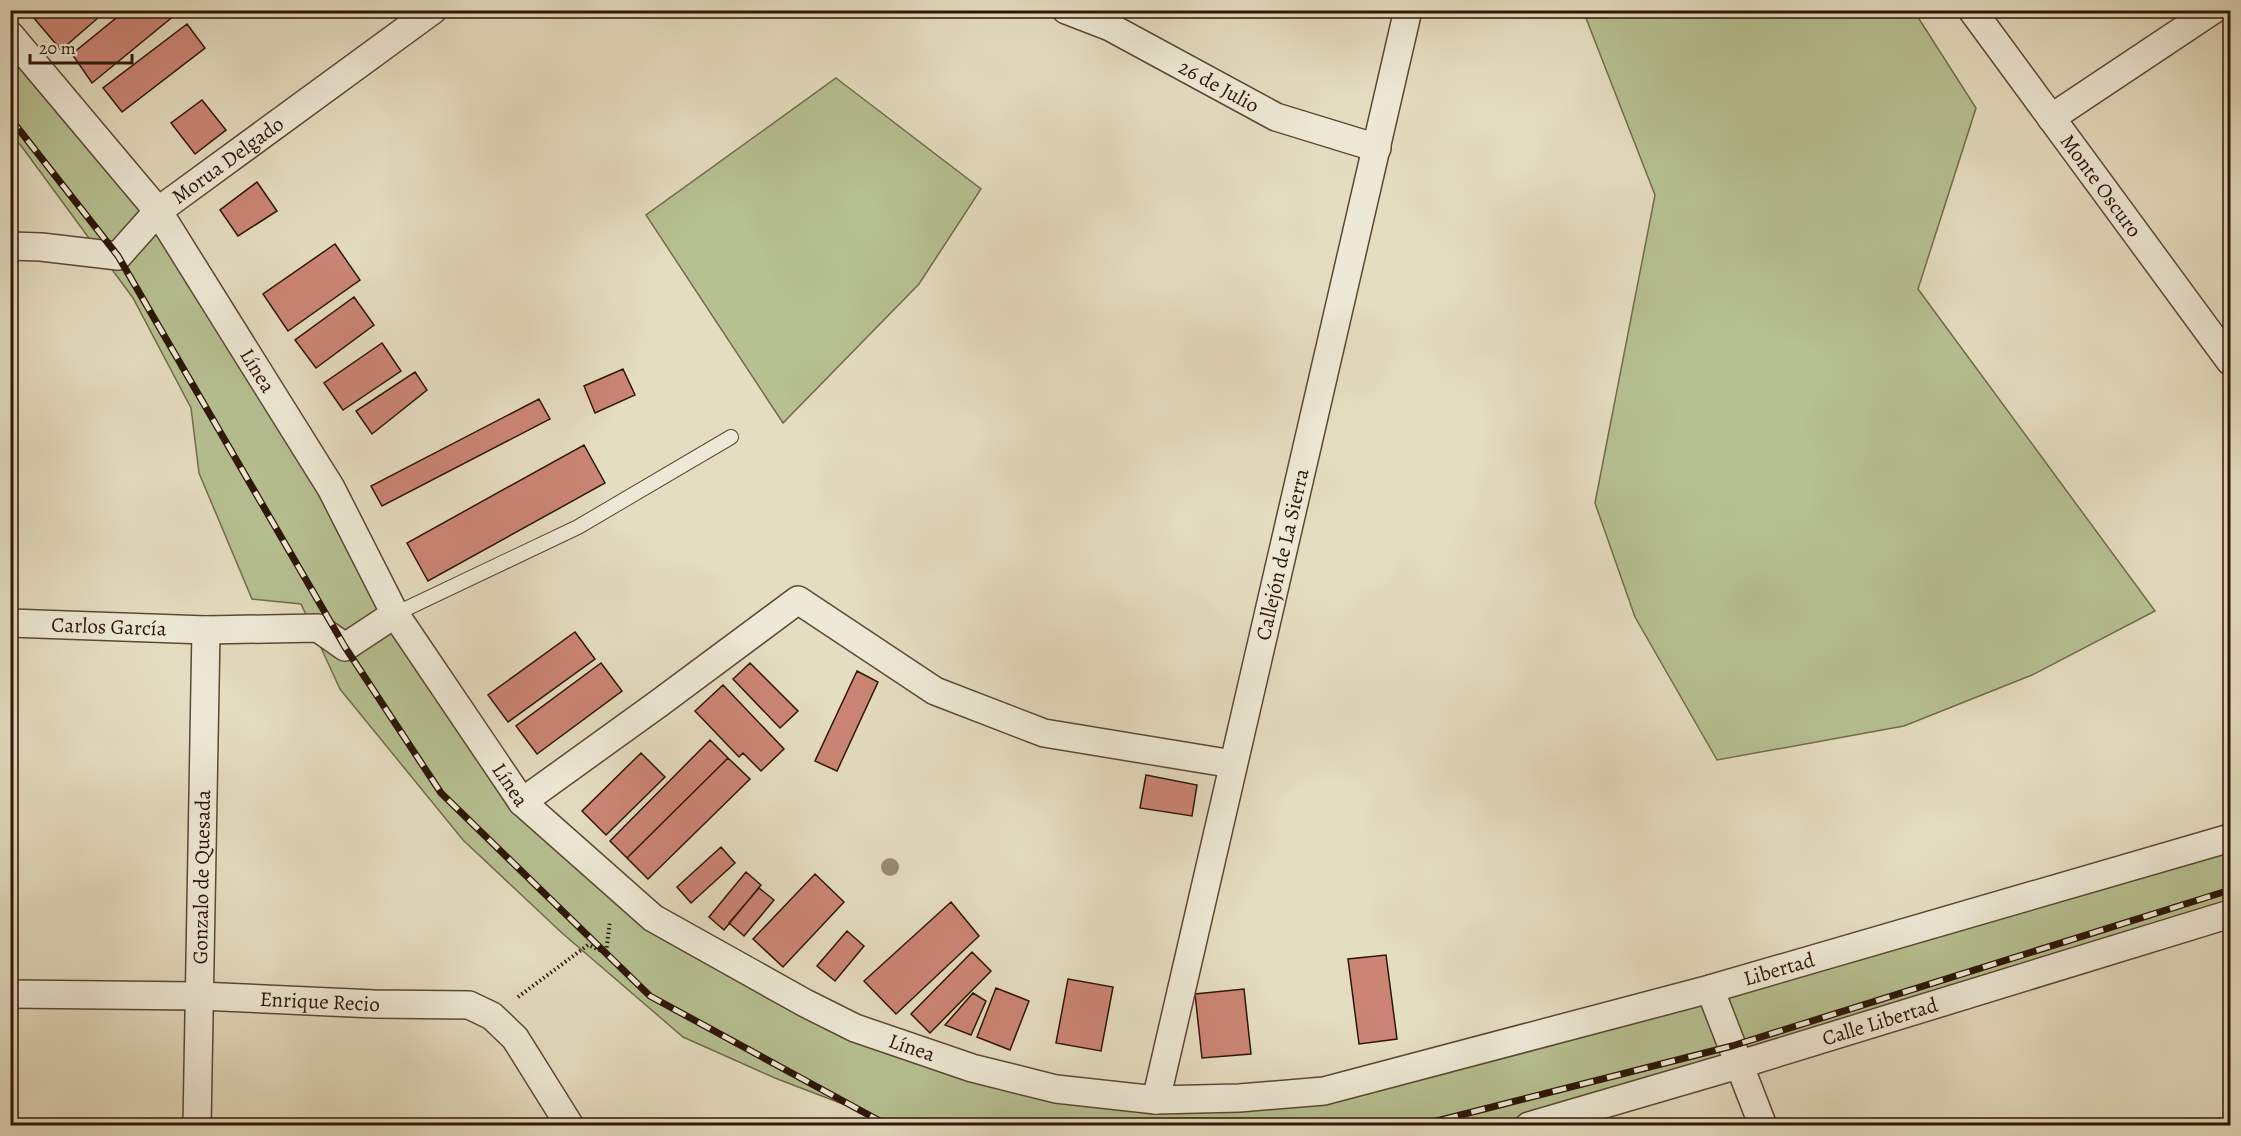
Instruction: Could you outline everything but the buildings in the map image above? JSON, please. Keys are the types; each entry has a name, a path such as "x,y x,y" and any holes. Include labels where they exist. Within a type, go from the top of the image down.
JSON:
{"street":[{"name":"Morua Delgado","path":"10,246 41,247 118,256 158,211 433,10"},
{"name":"26 de Julio","path":"1066,10 1110,27 1276,117 1377,148"},
{"name":"Callejón de La Sierra","path":"1156,1100 1408,10"},
{"name":"Monte Oscuro","path":"1972,10 2230,361"},
{"path":"2051,118 2213,10"},
{"name":"Línea","path":"10,35 158,211 331,488 395,614 522,802 653,918 805,1003 855,1028 972,1068 1056,1089 1156,1100 1239,1098 1324,1091"},
{"path":"522,802 798,600 935,691 1044,733 1233,764"},
{"name":"Carlos García","path":"10,623 206,630 318,628 345,647 395,614"},
{"name":"Gonzalo de Quesada","path":"197,1125 206,630"},
{"name":"Libertad","path":"1324,1091 1710,989 2230,838"},
{"name":"Calle Libertad","path":"1529,1125 1740,1065 2230,914"},
{"path":"1710,989 1763,1125"},
{"name":"Enrique Recio","path":"10,994 199,996 374,1004 469,1005 492,1016 515,1038 570,1125"}],"lane":[{"path":"395,614 578,527 731,437"}],"path":[{"path":"492,1016 588,945 606,953 615,885"}],"green space":[{"path":"1588,10 1914,11 1976,108 1918,289 2155,611 2032,675 1904,726 1717,760 1635,617 1595,503 1655,195 1584,13"},
{"path":"10,35 158,211 522,802 653,918 805,1003 1056,1089 1324,1091 2230,838 2230,914 1529,1125 919,1126 887,1121 775,1078 683,1037 562,933 463,840 340,689 301,604 252,599 199,473 191,408 133,298 11,134"},
{"path":"836,78 981,189 919,284 783,423 646,215"}],"railway":[{"path":"10,118 118,256 345,647 441,793 650,996 889,1126"},
{"path":"1417,1126 1732,1046 2230,890"}]}
